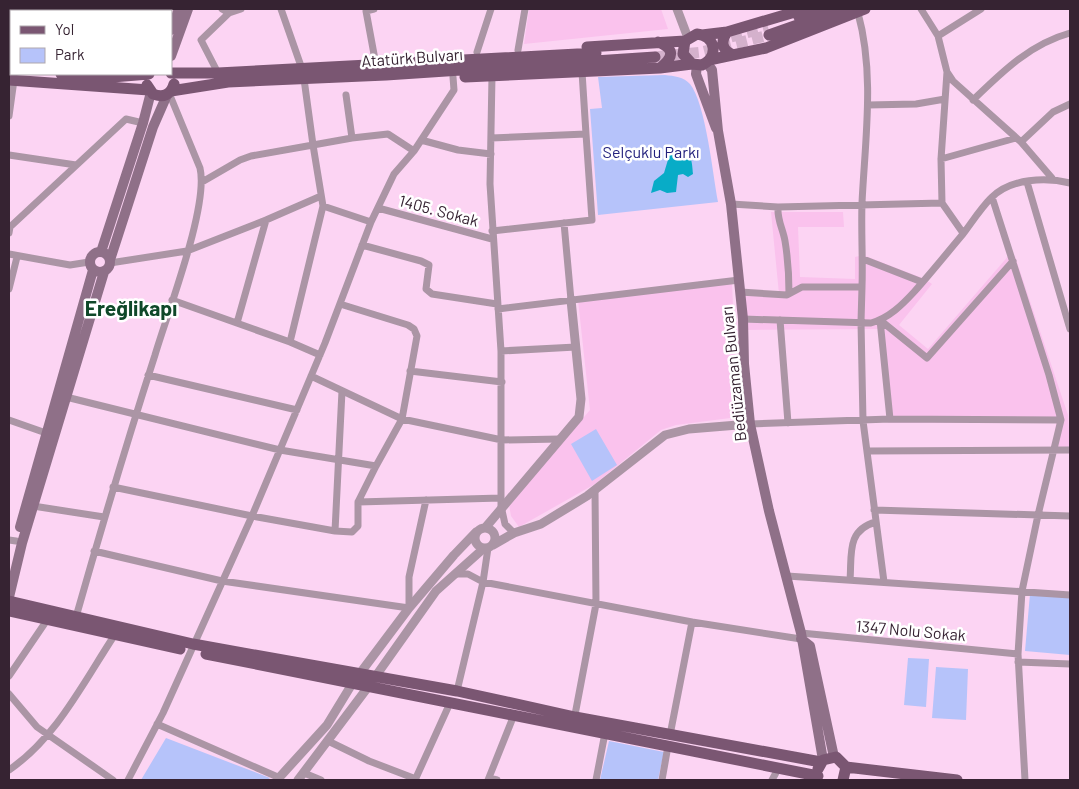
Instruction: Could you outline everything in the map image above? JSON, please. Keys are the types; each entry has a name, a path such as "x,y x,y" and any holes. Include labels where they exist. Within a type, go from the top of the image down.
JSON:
{"main road":[{"path":"172,27 179,9"},
{"path":"172,53 188,9"},
{"path":"771,22 805,9"},
{"path":"656,49 702,35 727,32 821,9"},
{"path":"771,22 843,9"},
{"path":"382,68 453,77 660,68 701,63 766,48 861,11"},
{"path":"727,32 723,38 723,45 727,52 733,55"},
{"path":"702,35 709,39 713,46 713,54 701,63 696,74 718,131"},
{"path":"687,39 683,54 712,70 718,131"},
{"path":"382,68 437,54 518,50 656,49 668,47 671,54 669,61 660,68"},
{"name":"Atatürk Bulvarı","path":"150,91 158,96 228,82 303,74 656,49"},
{"name":"Atatürk Bulvarı","path":"172,74 303,74"},
{"path":"19,75 150,91"},
{"path":"71,75 100,78 138,75"},
{"path":"101,252 143,123 150,91 147,84 150,75"},
{"path":"9,567 12,540 46,433 108,265 152,127 174,83 171,75"},
{"name":"Bediüzaman Bulvarı","path":"718,131 731,204 744,319 744,364 750,424 769,511 801,636 810,646 826,760"},
{"path":"9,597 61,396 94,253 101,252 106,254 108,265"},
{"path":"91,266 108,265"},
{"path":"9,601 191,647 352,684 514,715 574,722 669,740 778,769 820,778 818,768 826,760"},
{"path":"9,611 114,636 360,673 457,690 574,722 605,733 826,760 840,759 846,767 928,779 957,780"},
{"path":"843,780 846,767"}],"street":[{"path":"222,9 229,13"},
{"path":"218,73 201,40 229,13 241,9"},
{"path":"281,9 303,74 323,206 290,342"},
{"path":"374,9 366,11 382,68"},
{"path":"478,52 491,9"},
{"path":"518,50 525,9"},
{"path":"678,9 687,39"},
{"path":"921,9 938,36 947,72 941,159 942,203 963,233"},
{"path":"938,36 981,9"},
{"path":"861,11 866,50 868,105 862,206 862,421 884,582"},
{"path":"972,100 1016,59 1055,37 1070,33"},
{"path":"492,231 592,220 582,72"},
{"path":"947,72 953,81 972,100 1018,140 1052,178"},
{"path":"9,116 11,75"},
{"path":"492,76 492,239 502,382 501,502 505,524 514,532"},
{"path":"128,780 157,724 252,516 320,355 371,222 394,174 414,151 454,90 453,77"},
{"path":"76,617 113,487 187,251 202,182 200,168 169,93"},
{"path":"346,95 352,138"},
{"path":"868,105 916,104 945,99"},
{"path":"941,159 1018,140 1053,112 1070,104"},
{"path":"9,228 126,119 143,123"},
{"path":"202,182 240,160 251,156 352,138 388,134 414,151"},
{"path":"491,138 586,134"},
{"path":"421,140 458,150 491,154"},
{"path":"9,155 76,165"},
{"path":"744,319 861,322 880,320 900,306 922,282 992,197 1010,185 1052,178 1070,183"},
{"path":"1027,182 1070,329"},
{"path":"108,265 187,251 321,196"},
{"path":"992,197 1061,420 1022,591 1018,662 1025,780"},
{"path":"731,204 778,207 942,203"},
{"path":"323,206 371,222"},
{"path":"778,207 777,216 785,239 790,293"},
{"name":"1405. Sokak","path":"378,208 492,239"},
{"path":"237,323 266,220"},
{"path":"488,547 476,543 501,502 579,417 582,407 564,224"},
{"path":"362,246 429,265 426,286 428,292 498,306 571,300 739,280"},
{"path":"9,254 91,266"},
{"path":"9,289 17,256"},
{"path":"863,259 922,282"},
{"path":"880,320 928,358 1012,261"},
{"path":"740,292 787,295 802,287 862,287"},
{"path":"172,300 290,342 320,355"},
{"path":"113,487 334,531 355,530 358,526 358,502 402,419 417,336 414,329 408,325 340,304"},
{"path":"780,320 788,423"},
{"path":"880,320 890,419"},
{"path":"501,351 576,347"},
{"path":"410,372 502,382"},
{"path":"148,374 297,410"},
{"path":"311,376 402,419 502,440 560,439"},
{"path":"334,531 342,391"},
{"path":"61,396 280,450 376,466"},
{"path":"321,780 301,777 436,591 488,547 514,532 541,524 595,490 665,435 689,429 750,424 890,419 1061,420"},
{"path":"9,420 46,433"},
{"path":"867,451 936,449 1070,450"},
{"path":"574,722 596,604 595,490"},
{"path":"358,502 426,500 501,502"},
{"path":"408,608 409,577 426,500"},
{"path":"33,506 104,517"},
{"path":"874,510 1070,516"},
{"path":"850,580 855,534 860,528 876,522"},
{"path":"157,724 278,779 327,725 352,684 408,608 484,530 514,532"},
{"path":"457,690 483,582 488,547 495,536 484,530"},
{"path":"94,551 222,580 408,608"},
{"name":"1347 Nolu Sokak","path":"455,574 468,574 483,582 692,622 801,636 1018,654"},
{"path":"787,576 1070,595"},
{"path":"9,676 47,620"},
{"path":"662,780 692,622"},
{"path":"9,770 27,758 48,736 114,636"},
{"path":"1018,662 1070,664"},
{"path":"9,694 37,728 113,780"},
{"path":"328,741 415,780 450,703"},
{"path":"491,779 514,715"},
{"path":"596,780 605,733"},
{"path":"772,780 778,769"}],"shaded area":[{"path":"529,9 661,9 668,29 524,44"},
{"path":"678,149 683,150 689,155 692,161 693,174 688,177 683,174 678,175 676,192 667,193 660,190 651,193 654,181 664,173 670,153"},
{"path":"771,212 843,212 844,227 798,227 800,277 855,279 855,257 863,255 925,279 932,284 899,325 928,349 1010,254 1015,256 1068,415 1070,450 1053,451 1056,423 888,423 890,419 880,329 744,330 740,292 779,294"},
{"path":"732,283 738,417 676,425 661,430 595,484 519,527 511,516 509,505 590,410 578,300"}],"green space":[{"name":"Selçuklu Parkı","path":"665,75 685,80 696,94 705,123 718,202 598,215 590,109 602,108 598,77"},
{"path":"596,429 617,465 592,481 571,444"},
{"path":"1030,594 1070,598 1070,655 1025,651"},
{"path":"908,658 929,659 926,707 904,705"},
{"path":"936,667 968,669 966,720 932,718"},
{"path":"166,738 270,778 267,780 141,780"},
{"path":"609,741 664,752 658,780 600,780"}],"tunnel":[{"path":"731,37 768,27"},
{"path":"655,57 702,52 769,35"}],"district":[{"name":"Ereğlikapı","path":"131,307"}]}
